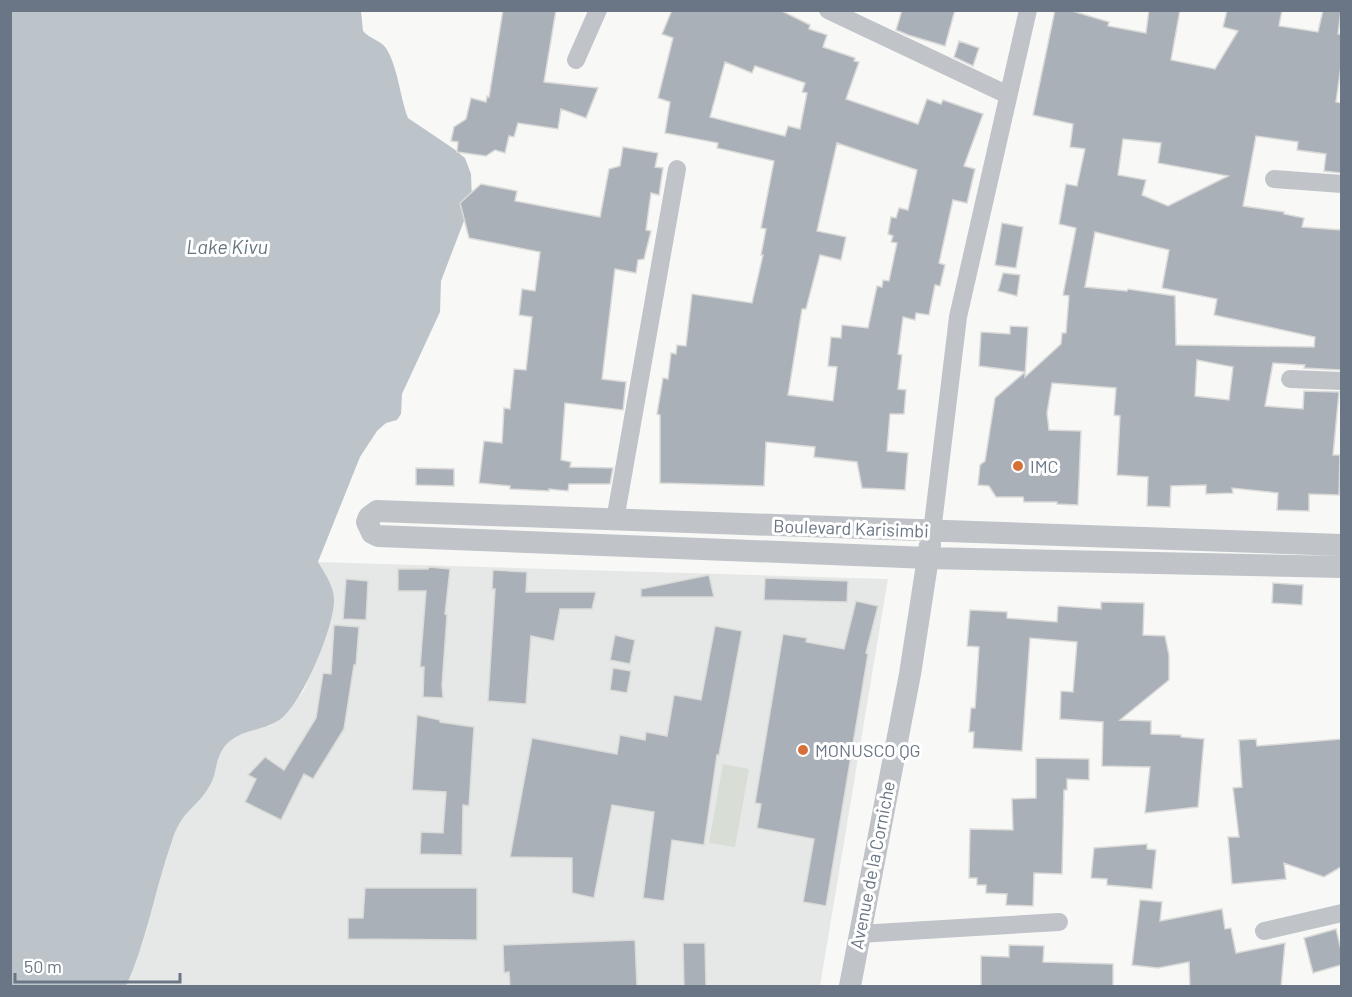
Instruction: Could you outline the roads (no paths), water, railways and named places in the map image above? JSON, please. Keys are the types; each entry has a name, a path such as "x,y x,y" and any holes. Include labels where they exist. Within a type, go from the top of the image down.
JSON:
{"street":[{"path":"576,60 598,10"},
{"path":"828,10 1008,95"},
{"path":"933,531 958,317 1028,10"},
{"path":"615,520 677,168"},
{"path":"1274,179 1341,184"},
{"path":"1290,380 1341,381"},
{"name":"Boulevard Karisimbi","path":"928,558 378,536 372,533 367,522 369,517 377,511 1341,545"},
{"name":"Avenue de la Corniche","path":"850,987 910,674 933,531"},
{"path":"928,558 1341,567"},
{"path":"1264,931 1341,913"},
{"path":"859,934 1059,922"}],"water":[{"name":"Lake Kivu","path":"10,11 361,11 363,31 384,45 390,56 408,118 465,158 471,174 472,200 441,281 440,312 402,394 401,414 397,420 386,423 377,431 360,457 318,562 334,594 333,611 324,644 308,680 290,709 276,722 235,737 229,742 218,759 209,787 181,821 162,873 144,938 126,986 11,986"}],"place":[{"name":"IMC","path":"1018,466"},
{"name":"MONUSCO QG","path":"803,750"}]}
